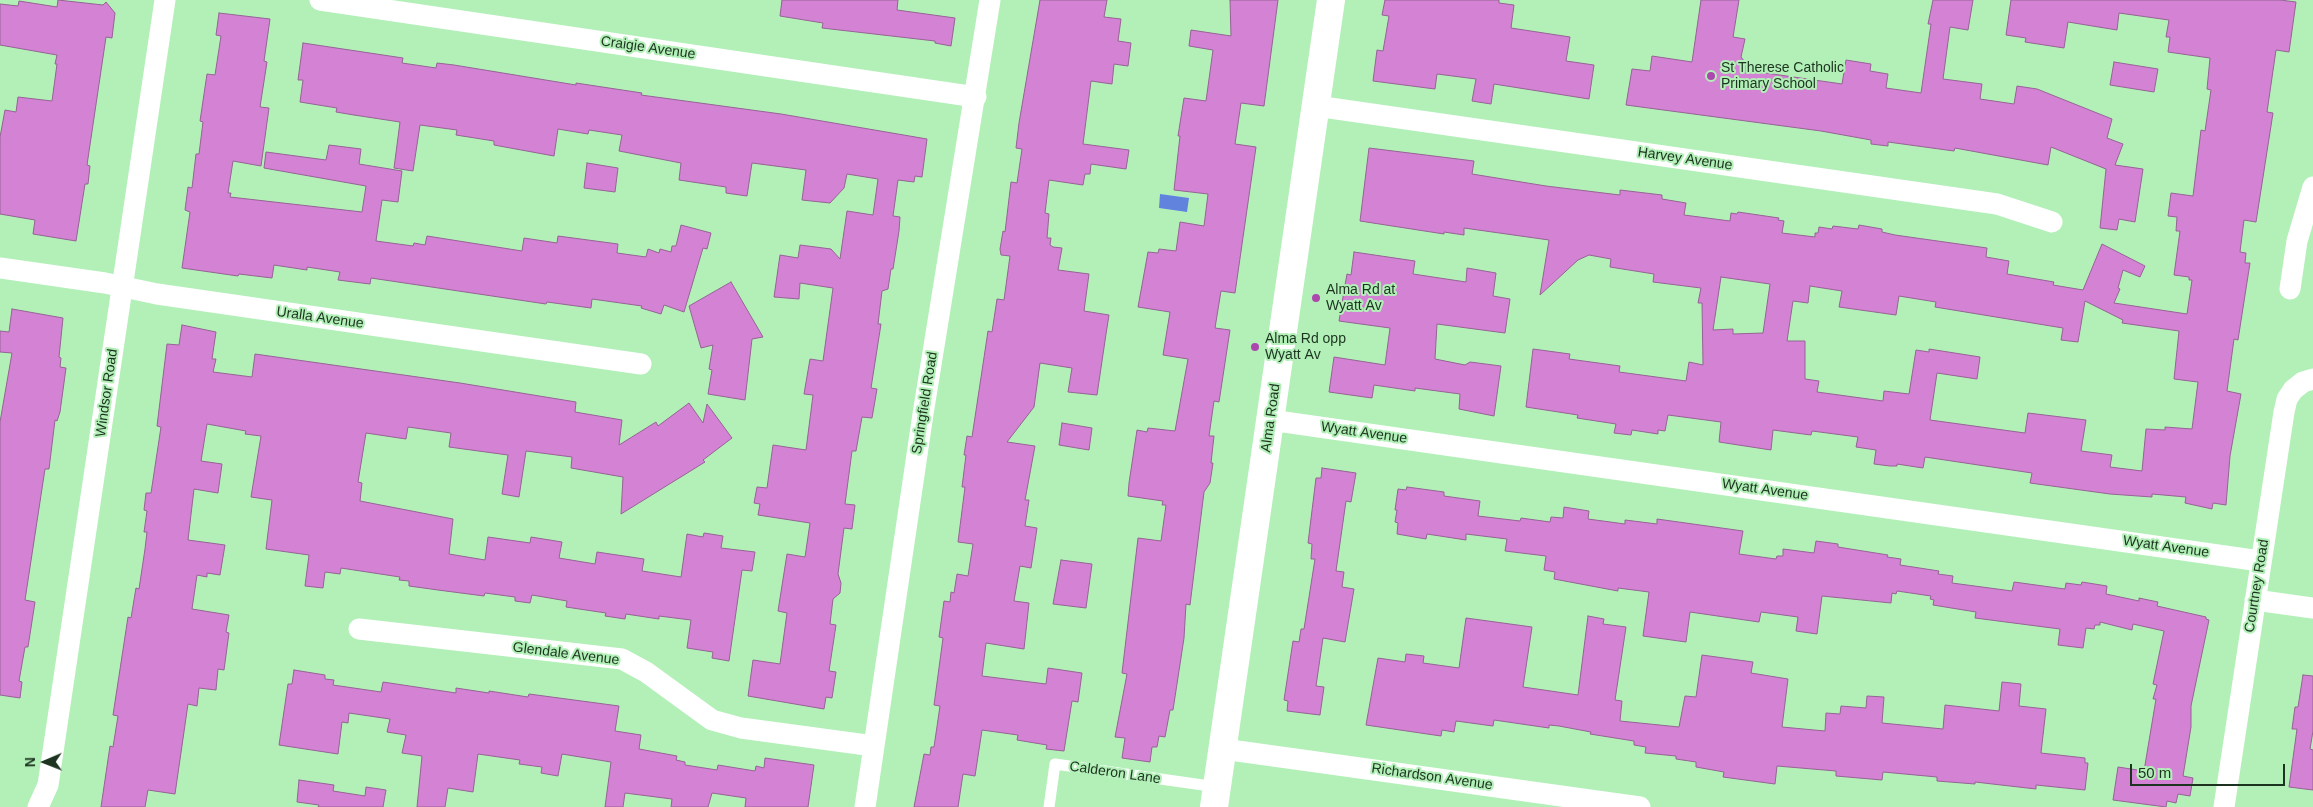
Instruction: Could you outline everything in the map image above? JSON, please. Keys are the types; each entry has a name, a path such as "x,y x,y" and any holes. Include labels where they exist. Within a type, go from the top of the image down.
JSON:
{"main road":[{"name":"Alma Road","path":"1215,797 1331,0"}],"street":[{"name":"Windsor Road","path":"38,807 48,785 165,0"},
{"name":"Craigie Avenue","path":"320,0 976,97"},
{"name":"Springfield Road","path":"865,807 924,404 976,97 990,0"},
{"name":"Harvey Avenue","path":"1316,106 1997,204 2052,222"},
{"path":"2290,288 2297,241 2313,187"},
{"name":"Uralla Avenue","path":"0,268 642,364"},
{"name":"Courtney Road","path":"2224,807 2260,561 2287,399 2303,382 2313,379"},
{"name":"Wyatt Avenue","path":"1270,420 2260,561"},
{"path":"2255,600 2313,608"},
{"name":"Glendale Avenue","path":"359,629 622,659 640,668 712,720 742,728 874,746"},
{"name":"Richardson Avenue","path":"1223,749 1640,807"},
{"name":"Windsor Road","path":"48,785 52,807"}],"lane":[{"name":"Calderon Lane","path":"1049,807 1055,764 1215,797"}],"water":[{"path":"1160,194 1189,198 1187,212 1159,208"}],"building":[{"path":"58,0 103,5 106,2 115,13 112,38 106,37 87,165 90,166 88,184 85,184 76,241 33,234 35,220 0,214 0,137 5,110 16,112 18,97 52,101 57,55 0,45 0,4 18,6 19,1 57,7"},
{"path":"782,0 898,0 897,10 955,18 951,46 935,43 935,41 822,28 823,23 780,16"},
{"path":"1040,0 1107,0 1104,17 1121,19 1118,41 1131,43 1128,66 1114,64 1112,84 1091,81 1083,144 1129,150 1126,169 1091,164 1090,174 1085,174 1083,185 1049,180 1045,213 1049,214 1047,238 1051,238 1050,245 1053,247 1062,248 1058,270 1089,274 1084,311 1109,315 1097,395 1068,392 1072,368 1040,363 1034,407 1007,442 1035,446 1025,500 1029,500 1025,526 1037,528 1031,568 1020,566 1014,601 1029,603 1024,649 986,643 982,676 1046,684 1048,668 1082,673 1078,702 1072,701 1064,751 1046,749 1047,745 1017,740 1018,735 982,730 975,776 963,774 958,807 914,807 924,754 930,755 931,747 934,747 940,706 934,705 943,638 939,637 944,601 950,602 951,592 954,593 957,574 968,576 973,544 958,542 965,487 962,487 966,455 964,455 967,436 972,437 988,331 992,332 997,299 1004,300 1010,256 1001,255 1000,249 1003,231 1005,232 1011,182 1017,183 1022,149 1016,148 1019,123"},
{"path":"1230,0 1278,0 1264,106 1241,103 1235,144 1256,147 1235,293 1221,291 1215,328 1230,330 1219,402 1214,401 1209,436 1214,436 1211,463 1213,463 1210,483 1204,492 1190,605 1186,604 1184,638 1173,710 1170,710 1165,737 1159,736 1157,747 1152,747 1150,762 1122,758 1125,738 1115,737 1127,674 1122,673 1138,538 1161,541 1166,505 1162,505 1163,501 1128,496 1129,483 1137,430 1147,432 1148,428 1175,431 1188,359 1163,355 1170,312 1138,307 1148,252 1158,253 1159,249 1176,251 1180,222 1204,226 1208,194 1174,190 1180,136 1178,136 1184,98 1206,101 1213,50 1189,46 1191,30 1231,36"},
{"path":"1385,0 1499,0 1499,3 1514,5 1511,28 1570,37 1566,61 1594,65 1589,99 1494,84 1491,104 1472,101 1476,79 1437,74 1435,89 1373,81 1377,50 1383,51 1389,16 1382,15"},
{"path":"1701,0 1739,0 1733,37 1745,39 1741,57 1752,71 1842,84 1846,60 1871,64 1870,71 1888,74 1886,88 1921,93 1931,24 1928,24 1933,0 1973,0 1968,30 1950,27 1943,79 1982,84 1980,99 2014,104 2017,86 2037,89 2112,119 2107,138 2123,144 2115,165 2143,169 2135,222 2119,219 2117,230 2100,228 2106,169 2051,147 2048,165 1955,148 1954,151 1888,142 1888,146 1871,144 1871,140 1821,131 1626,105 1632,69 1650,71 1652,56 1692,62"},
{"path":"2011,0 2280,0 2296,2 2289,52 2276,50 2267,112 2273,113 2256,222 2244,220 2240,252 2246,253 2245,263 2250,263 2238,340 2234,339 2227,391 2241,394 2230,456 2226,505 2213,503 2212,509 2185,503 2186,497 2152,494 2152,497 2110,494 2030,483 2032,473 1925,457 1923,468 1897,464 1897,466 1890,466 1874,464 1876,450 1856,447 1858,437 1812,431 1811,435 1773,430 1771,450 1719,442 1721,422 1668,415 1665,431 1658,430 1658,434 1632,430 1631,435 1614,433 1616,424 1577,418 1578,415 1526,407 1533,349 1570,354 1569,359 1620,366 1619,372 1686,381 1689,362 1703,365 1702,303 1698,303 1701,288 1653,282 1654,274 1610,267 1611,259 1589,255 1578,260 1540,295 1549,240 1464,228 1464,235 1444,232 1444,234 1360,221 1369,148 1474,161 1472,174 1546,186 1620,195 1620,190 1662,195 1662,199 1686,203 1684,215 1730,221 1731,213 1737,214 1738,212 1779,218 1778,220 1784,221 1782,233 1815,237 1819,227 1832,229 1833,226 1858,229 1859,225 1882,229 1882,232 1895,235 1987,248 1986,257 2009,261 2007,274 2054,282 2053,285 2083,290 2102,244 2145,266 2140,277 2123,270 2118,288 2120,289 2114,303 2187,314 2192,280 2189,280 2189,277 2174,275 2180,231 2176,231 2177,217 2168,216 2171,193 2193,196 2201,130 2205,131 2211,90 2207,89 2210,58 2168,52 2170,37 2166,37 2169,20 2119,13 2117,30 2068,22 2064,48 2025,42 2026,38 2006,35","holes":["1721,277 1770,284 1763,333 1733,334 1733,329 1713,330","1810,286 1842,291 1839,307 1896,315 1899,296 1936,302 1935,307 2063,328 2061,340 2078,342 2085,301 2123,320 2122,323 2179,331 2174,379 2198,382 2192,429 2165,427 2165,430 2146,429 2142,471 2110,467 2112,455 2081,451 2086,420 2028,413 2025,433 1930,420 1937,373 1977,379 1980,357 1929,349 1929,352 1916,350 1909,394 1884,391 1883,401 1817,392 1819,381 1805,379 1805,341 1787,341 1793,301 1808,303"]},
{"path":"219,13 270,19 264,61 267,62 260,107 269,108 261,166 233,161 228,193 231,193 230,197 362,212 366,186 264,168 266,152 326,160 329,145 361,149 359,164 402,171 398,202 382,200 376,241 413,246 414,243 425,245 427,236 522,251 524,238 557,243 558,236 618,244 617,253 646,257 648,249 659,253 660,249 671,252 672,246 676,246 681,225 711,233 707,249 703,248 684,312 664,305 661,314 641,308 642,306 592,299 591,308 547,302 546,304 371,278 370,284 338,280 340,272 307,267 307,270 274,265 272,278 239,274 238,276 182,268 190,212 185,210 188,187 192,188 196,154 199,154 203,122 200,121 207,74 215,75 221,36 216,35"},
{"path":"303,43 403,58 402,63 436,68 437,63 454,65 576,85 576,83 642,93 641,95 781,114 927,139 922,177 915,176 914,182 898,180 893,216 900,217 899,231 888,289 882,291 878,324 881,324 871,388 877,389 872,418 862,417 856,451 852,451 845,504 855,505 852,529 844,528 838,574 841,583 840,593 833,599 830,624 836,625 829,671 836,672 832,698 826,697 824,709 748,696 753,660 780,664 787,613 778,611 787,554 805,557 810,523 758,515 760,504 754,503 757,487 767,488 773,445 806,450 813,395 804,394 810,359 823,361 833,288 800,283 799,299 774,297 780,255 798,258 800,245 831,249 840,259 847,211 873,215 878,179 847,174 844,188 830,203 802,200 806,170 752,163 747,196 726,193 726,187 679,180 681,163 619,151 622,135 589,130 588,134 558,129 554,156 494,145 494,141 456,135 457,130 420,125 413,171 394,168 400,122 336,112 337,108 300,102 303,80 298,80"},
{"path":"2114,62 2158,69 2154,92 2110,85"},
{"path":"587,163 618,168 615,192 584,188"},
{"path":"1354,252 1415,261 1413,274 1466,282 1467,268 1496,273 1493,296 1510,299 1505,333 1437,324 1435,359 1465,365 1470,362 1501,366 1494,416 1459,409 1460,394 1415,388 1415,391 1374,385 1372,398 1329,392 1334,357 1385,365 1390,328 1339,321 1347,274 1351,275"},
{"path":"731,282 763,337 752,339 745,400 708,394 712,370 709,369 713,345 701,348 689,306"},
{"path":"12,309 63,318 59,357 61,358 60,367 66,368 60,412 57,421 55,420 49,469 45,469 25,600 35,602 28,647 25,647 19,681 22,682 20,698 0,695 0,422 12,353 0,352 0,331 9,332"},
{"path":"182,325 216,332 212,359 216,359 213,372 252,377 255,354 460,383 576,402 575,412 622,420 619,445 656,422 658,426 689,403 703,423 707,404 732,438 703,460 705,462 621,514 623,477 571,468 572,457 526,451 519,497 502,494 508,455 449,447 451,433 408,427 406,439 366,433 358,482 362,483 360,501 453,519 449,554 485,560 488,537 530,543 531,537 562,542 559,558 595,564 597,552 644,559 642,571 681,577 687,534 703,537 704,533 723,536 721,548 755,552 752,571 742,570 729,661 712,658 713,652 687,648 691,620 659,616 659,619 626,614 625,619 605,616 606,613 566,607 567,601 532,595 530,603 515,601 515,597 485,593 484,596 409,586 409,581 399,580 400,577 341,568 340,574 325,572 323,588 305,586 309,555 266,549 272,500 251,497 261,436 245,434 246,431 207,424 201,461 222,464 218,493 194,489 188,540 225,545 220,575 207,573 207,577 197,575 192,609 229,615 226,632 229,633 224,670 218,669 216,690 199,688 197,706 188,704 175,794 148,790 145,807 101,807 110,746 113,747 118,716 113,715 128,617 131,618 136,588 139,589 145,549 147,532 144,532 147,511 144,510 146,493 151,493 161,427 157,426 167,344 179,345"},
{"path":"1062,423 1092,428 1089,450 1059,445"},
{"path":"1322,468 1356,473 1351,502 1346,501 1336,571 1344,572 1342,587 1354,589 1345,642 1323,638 1316,686 1324,687 1320,715 1287,711 1288,701 1284,700 1293,641 1299,642 1301,629 1304,629 1315,559 1311,559 1312,544 1308,543 1316,478 1321,478"},
{"path":"1407,487 1444,492 1444,496 1480,501 1478,516 1520,521 1521,518 1550,522 1551,517 1563,518 1564,507 1589,511 1588,519 1625,524 1625,520 1657,524 1657,519 1743,531 1739,554 1776,559 1777,556 1783,556 1783,549 1814,553 1816,541 1838,544 1838,547 1901,559 1900,565 1939,571 1938,574 1953,576 1952,583 2012,591 2014,582 2065,589 2066,583 2081,585 2082,582 2107,586 2106,594 2139,601 2139,598 2158,602 2157,606 2206,617 2209,620 2191,706 2191,727 2183,776 2193,778 2190,796 2178,794 2176,803 2167,801 2166,807 2113,800 2118,767 2144,771 2156,699 2153,699 2157,685 2153,684 2164,631 2133,624 2132,630 2100,622 2100,625 2095,625 2094,629 2086,628 2083,648 2058,645 2060,629 1975,618 1976,612 1933,605 1934,600 1930,599 1931,596 1897,591 1896,594 1892,593 1891,603 1822,596 1817,634 1796,631 1798,617 1761,612 1759,622 1690,612 1686,642 1643,636 1649,592 1618,588 1618,591 1554,579 1555,572 1544,570 1546,556 1505,551 1507,539 1466,534 1466,540 1427,534 1426,539 1397,534 1398,523 1395,522 1397,510 1395,510 1398,489 1406,490"},
{"path":"1061,560 1092,564 1086,608 1053,604"},
{"path":"1588,616 1604,619 1603,624 1626,627 1615,700 1622,701 1620,721 1679,727 1685,696 1696,697 1702,655 1753,662 1751,673 1788,679 1782,727 1825,731 1826,713 1840,714 1841,706 1866,708 1867,696 1884,697 1882,723 1943,729 1945,705 1999,711 2002,682 2021,684 2019,706 2046,709 2041,753 2085,758 2085,763 2088,763 2085,790 2036,785 2036,789 1975,782 1975,784 1937,781 1937,777 1883,772 1882,780 1836,776 1836,771 1777,766 1775,784 1723,777 1724,772 1696,767 1696,762 1676,759 1676,756 1645,753 1646,747 1634,745 1634,741 1590,734 1591,732 1559,726 1549,725 1549,728 1494,720 1493,726 1456,721 1454,732 1442,730 1441,736 1366,725 1378,658 1405,662 1406,654 1424,656 1423,663 1459,668 1466,618 1532,627 1523,687 1578,695"},
{"path":"294,670 325,675 325,679 334,680 333,685 381,692 383,682 456,693 456,688 528,697 529,694 619,706 615,731 641,735 639,749 677,756 676,760 685,762 685,765 717,770 718,765 755,771 756,766 764,768 765,758 814,765 808,807 745,807 746,798 712,793 708,807 671,807 672,799 625,793 623,807 605,807 611,762 562,754 558,776 541,773 542,767 519,764 520,760 478,754 473,792 448,788 445,807 417,807 422,756 402,753 406,735 387,732 390,719 349,713 348,723 342,722 338,754 279,745 288,684 292,684"},
{"path":"2303,675 2313,676 2313,731 2310,749 2313,750 2313,790 2289,787 2297,729 2292,729"},
{"path":"299,780 334,785 333,791 365,796 366,787 386,790 383,807 318,807 319,805 297,802"}],"place":[{"name":"St Therese Catholic Primary School","path":"1711,76"},
{"name":"Alma Rd at Wyatt Av","path":"1316,298"},
{"name":"Alma Rd opp Wyatt Av","path":"1255,347"}]}
